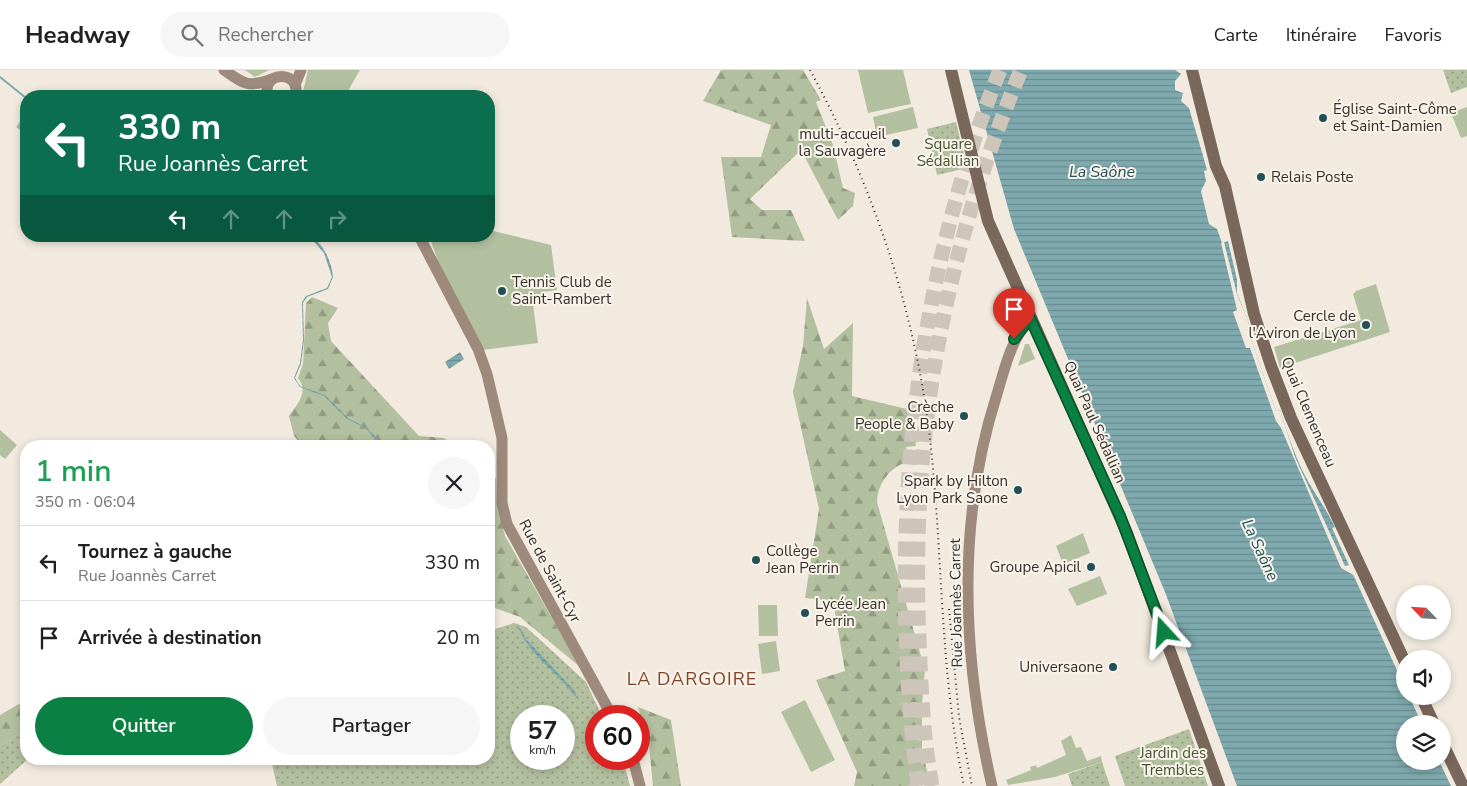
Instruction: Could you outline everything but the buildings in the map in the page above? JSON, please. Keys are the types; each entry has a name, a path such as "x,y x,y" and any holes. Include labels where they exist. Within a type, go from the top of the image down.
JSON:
{"main road":[{"path":"224,70 242,83 258,90"},
{"path":"295,90 301,70"},
{"name":"Quai Paul Sédallian","path":"951,70 988,221 1035,331 1127,533 1219,786"},
{"name":"Quai Clemenceau","path":"1192,70 1216,166 1222,177"},
{"name":"Quai Clemenceau","path":"1198,70 1254,314 1271,366 1291,418 1399,650"},
{"path":"249,85 288,73 295,90"},
{"path":"267,90 272,79"},
{"name":"Rue de Saint-Cyr","path":"422,242 478,349 487,374 502,438 502,503 507,524 606,705"},
{"name":"Rue Joannès Carret","path":"992,786 972,680 968,613 969,536 981,452 992,410 1018,334 1030,318"},
{"path":"1018,334 1035,331"},
{"path":"1451,760 1464,786"},
{"path":"636,770 640,786"}],"green space":[{"path":"245,70 269,70 255,77"},
{"path":"308,70 360,70 348,90 303,90"},
{"path":"721,70 803,70 821,100 816,102 833,145 843,188 855,193 853,206 838,220 801,150 750,199 762,210 791,210 805,241 732,237 721,157 761,157 771,125 703,101"},
{"path":"858,70 903,70 911,104 868,113"},
{"path":"1443,70 1467,70 1467,87 1451,93"},
{"path":"913,107 918,128 877,137 873,117"},
{"path":"1467,107 1467,136 1461,138 1451,113"},
{"path":"20,121 20,130 16,127"},
{"name":"Square Sédallian","path":"956,122 967,168 937,175 927,129"},
{"name":"Tennis Club de Saint-Rambert","path":"495,231 551,245 557,290 543,292 533,304 538,343 483,350 440,266 431,242 495,242"},
{"name":"Cercle de l'Aviron de Lyon","path":"1376,284 1390,332 1280,368 1274,347 1361,320 1353,294 1356,291"},
{"path":"312,297 338,308 328,323 331,341 419,436 444,438 446,440 298,440 294,436 289,416 299,402 302,393 301,383 298,378 303,364 306,303"},
{"path":"807,298 824,349 853,323 852,396 911,410 916,446 906,447 908,461 886,477 880,488 877,502 925,670 922,704 922,752 930,781 908,786 854,786 857,772 816,680 845,671 833,601 805,598 819,509 793,392 803,346"},
{"path":"1025,344 1029,344 1035,359 1018,366"},
{"path":"0,430 17,445 5,459 0,455"},
{"path":"495,478 497,503 505,536 580,667 520,617 495,608"},
{"path":"1083,533 1090,553 1063,564 1056,546"},
{"path":"1100,576 1107,594 1077,606 1068,589"},
{"path":"758,605 777,605 778,636 759,636"},
{"path":"514,623 526,627 586,682 597,705 585,705 585,770 626,770 630,786 277,786 272,765 495,765 495,629"},
{"path":"776,641 780,671 762,674 758,644"},
{"path":"805,700 835,760 811,772 781,712"},
{"path":"20,703 20,732 0,746 0,715"},
{"path":"650,712 671,720 681,786 653,786 650,756"},
{"name":"Jardin des Trembles","path":"1189,729 1208,786 1125,786 1115,756"},
{"path":"20,732 21,765 0,784 0,746"},
{"path":"1071,735 1076,748 1081,747 1087,761 1101,756 1102,762 1055,777 1008,785 1006,780 1031,770 1030,767 1036,765 1037,768 1066,755 1061,741"},
{"path":"1102,762 1110,786 1072,786 1068,774"}],"water":[{"name":"La Saône","path":"969,70 1175,70 1181,74 1175,81 1175,90 1183,93 1181,101 1189,108 1207,170 1204,171 1206,181 1201,191 1209,224 1217,229 1222,243 1228,241 1237,280 1237,293 1250,326 1247,328 1276,411 1280,410 1300,465 1335,527 1332,528 1396,668 1396,705 1413,705 1418,715 1396,715 1396,770 1443,770 1451,786 1237,786 1165,592 1014,229"},
{"path":"314,242 319,243 326,253 333,277 328,289 307,297 303,303 304,340 301,364 295,378 300,386 325,395 348,418 367,428 378,440 375,440 366,428 347,419 324,396 300,387 294,378 300,363 303,340 302,302 306,296 327,288 332,277 324,253"},
{"path":"460,352 464,359 449,369 445,362"},
{"path":"517,623 526,639 574,690 579,701 528,644"}],"pier":[{"path":"1224,242 1237,294 1250,326 1247,328 1276,411 1280,410 1295,457 1345,566 1350,565 1355,576 1341,568 1281,428 1276,421 1250,348 1246,348 1233,312 1237,310 1221,243"}],"waterway":[{"path":"0,77 20,93"}],"tunnel":[{"path":"918,786 909,695 905,604 907,513 914,422 926,332 945,243 969,156 1000,70"},
{"path":"932,786 924,731 919,639 918,563 920,490 927,419 937,348 952,279 971,210 994,141 1021,70"}],"railway":[{"path":"810,70 854,160 873,206 889,253 915,349 931,448 950,702 964,786"},
{"path":"949,609 959,717 972,786"}],"place":[{"name":"Église Saint-Côme et Saint-Damien","path":"1323,118"},
{"name":"multi-accueil la Sauvagère","path":"896,143"},
{"name":"Relais Poste","path":"1261,177"},
{"name":"Tennis Club de Saint-Rambert","path":"502,291"},
{"name":"Cercle de l'Aviron de Lyon","path":"1366,325"},
{"name":"Crèche People & Baby","path":"964,416"},
{"name":"Spark by Hilton Lyon Park Saone","path":"1018,490"},
{"name":"Collège Jean Perrin","path":"756,560"},
{"name":"Groupe Apicil","path":"1091,567"},
{"name":"Lycée Jean Perrin","path":"805,613"},
{"name":"Universaone","path":"1113,667"}],"district":[{"name":"LA DARGOIRE","path":"692,679"}],"route":[{"path":"1014,339 1030,318 1120,516 1164,632"}]}
